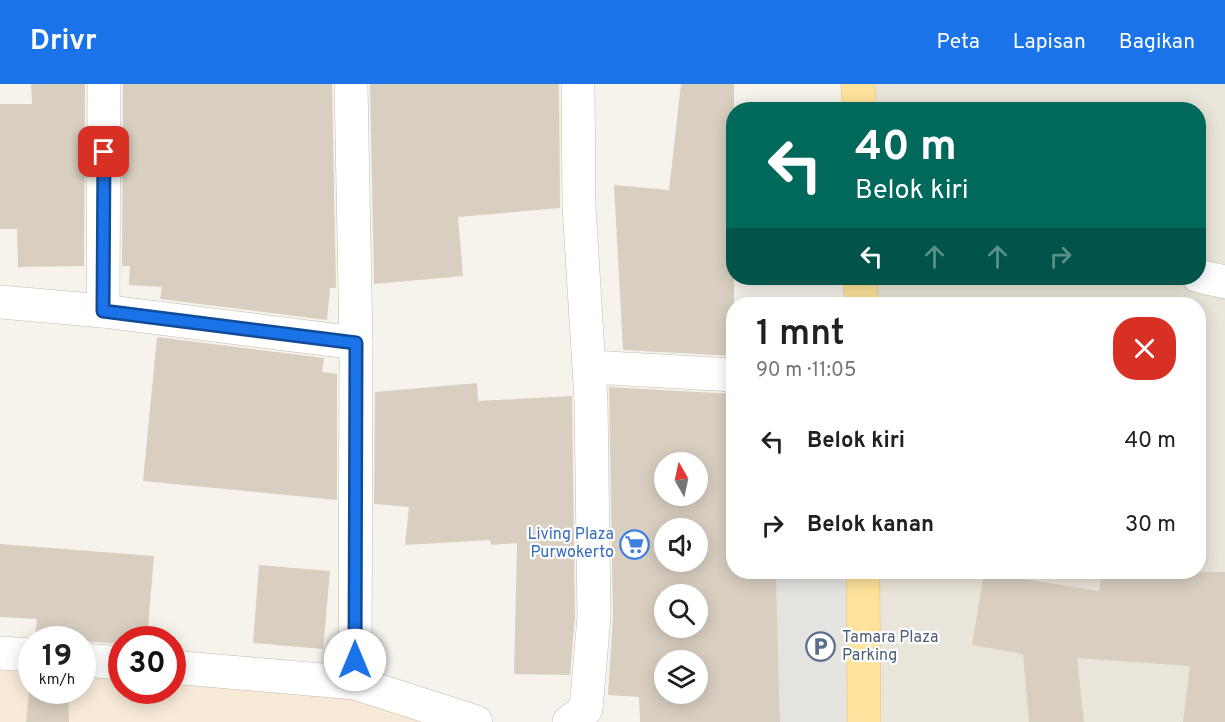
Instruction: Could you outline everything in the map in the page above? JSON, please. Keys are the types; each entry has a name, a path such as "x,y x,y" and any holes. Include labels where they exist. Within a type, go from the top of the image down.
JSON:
{"main road":[{"path":"858,84 859,102"},
{"path":"863,579 864,722"}],"street":[{"path":"103,311 104,84"},
{"path":"351,84 356,343 355,683"},
{"path":"569,722 586,709 594,617 590,367 579,206 578,84"},
{"path":"1206,278 1225,282"},
{"path":"0,302 103,311 356,343"},
{"path":"590,367 726,375"},
{"path":"0,653 18,654"},
{"path":"186,668 355,683 476,722"}],"shaded area":[{"path":"860,84 1225,84 1225,722 864,722 863,579 1206,579 1206,297 862,297 861,285 1206,285 1206,102 860,102"},
{"name":"Tamara Plaza Parking","path":"776,579 863,579 864,722 780,722"},
{"path":"0,662 18,664 18,704 96,704 96,671 108,673 108,704 186,704 186,680 364,698 453,722 0,722"}],"building":[{"path":"31,84 85,84 84,266 18,267 17,229 0,229 0,104 32,104"},
{"path":"123,84 332,84 336,288 330,288 327,320 160,299 162,287 129,285 130,266 122,266"},
{"path":"370,84 559,84 560,208 458,217 463,276 374,284"},
{"path":"681,84 734,84 734,102 726,102 726,285 734,285 734,297 726,297 726,356 623,350 614,185 669,190"},
{"path":"157,337 324,358 322,372 337,374 337,500 143,481"},
{"path":"477,383 478,401 572,396 575,616 570,675 514,674 517,543 491,545 490,540 405,545 409,507 374,504 375,392"},
{"name":"Living Plaza Purwokerto","path":"609,387 726,394 726,579 776,579 780,722 640,722 639,697 608,695 613,617"},
{"path":"0,544 154,556 148,626 108,626 108,643 96,642 96,626 36,626 37,619 0,617"},
{"path":"259,565 330,571 323,649 253,643"},
{"path":"1206,572 1225,572 1225,722 1183,722 1190,666 1077,658 1084,722 1029,722 1023,654 972,645 983,579 1022,579 1099,591 1101,579 1206,579"},
{"path":"28,704 68,704 69,722 26,722"}],"place":[{"name":"Living Plaza Purwokerto","path":"635,544"},
{"name":"Tamara Plaza Parking","path":"821,647"}],"route":[{"path":"104,152 103,311 356,343 355,660"}]}
